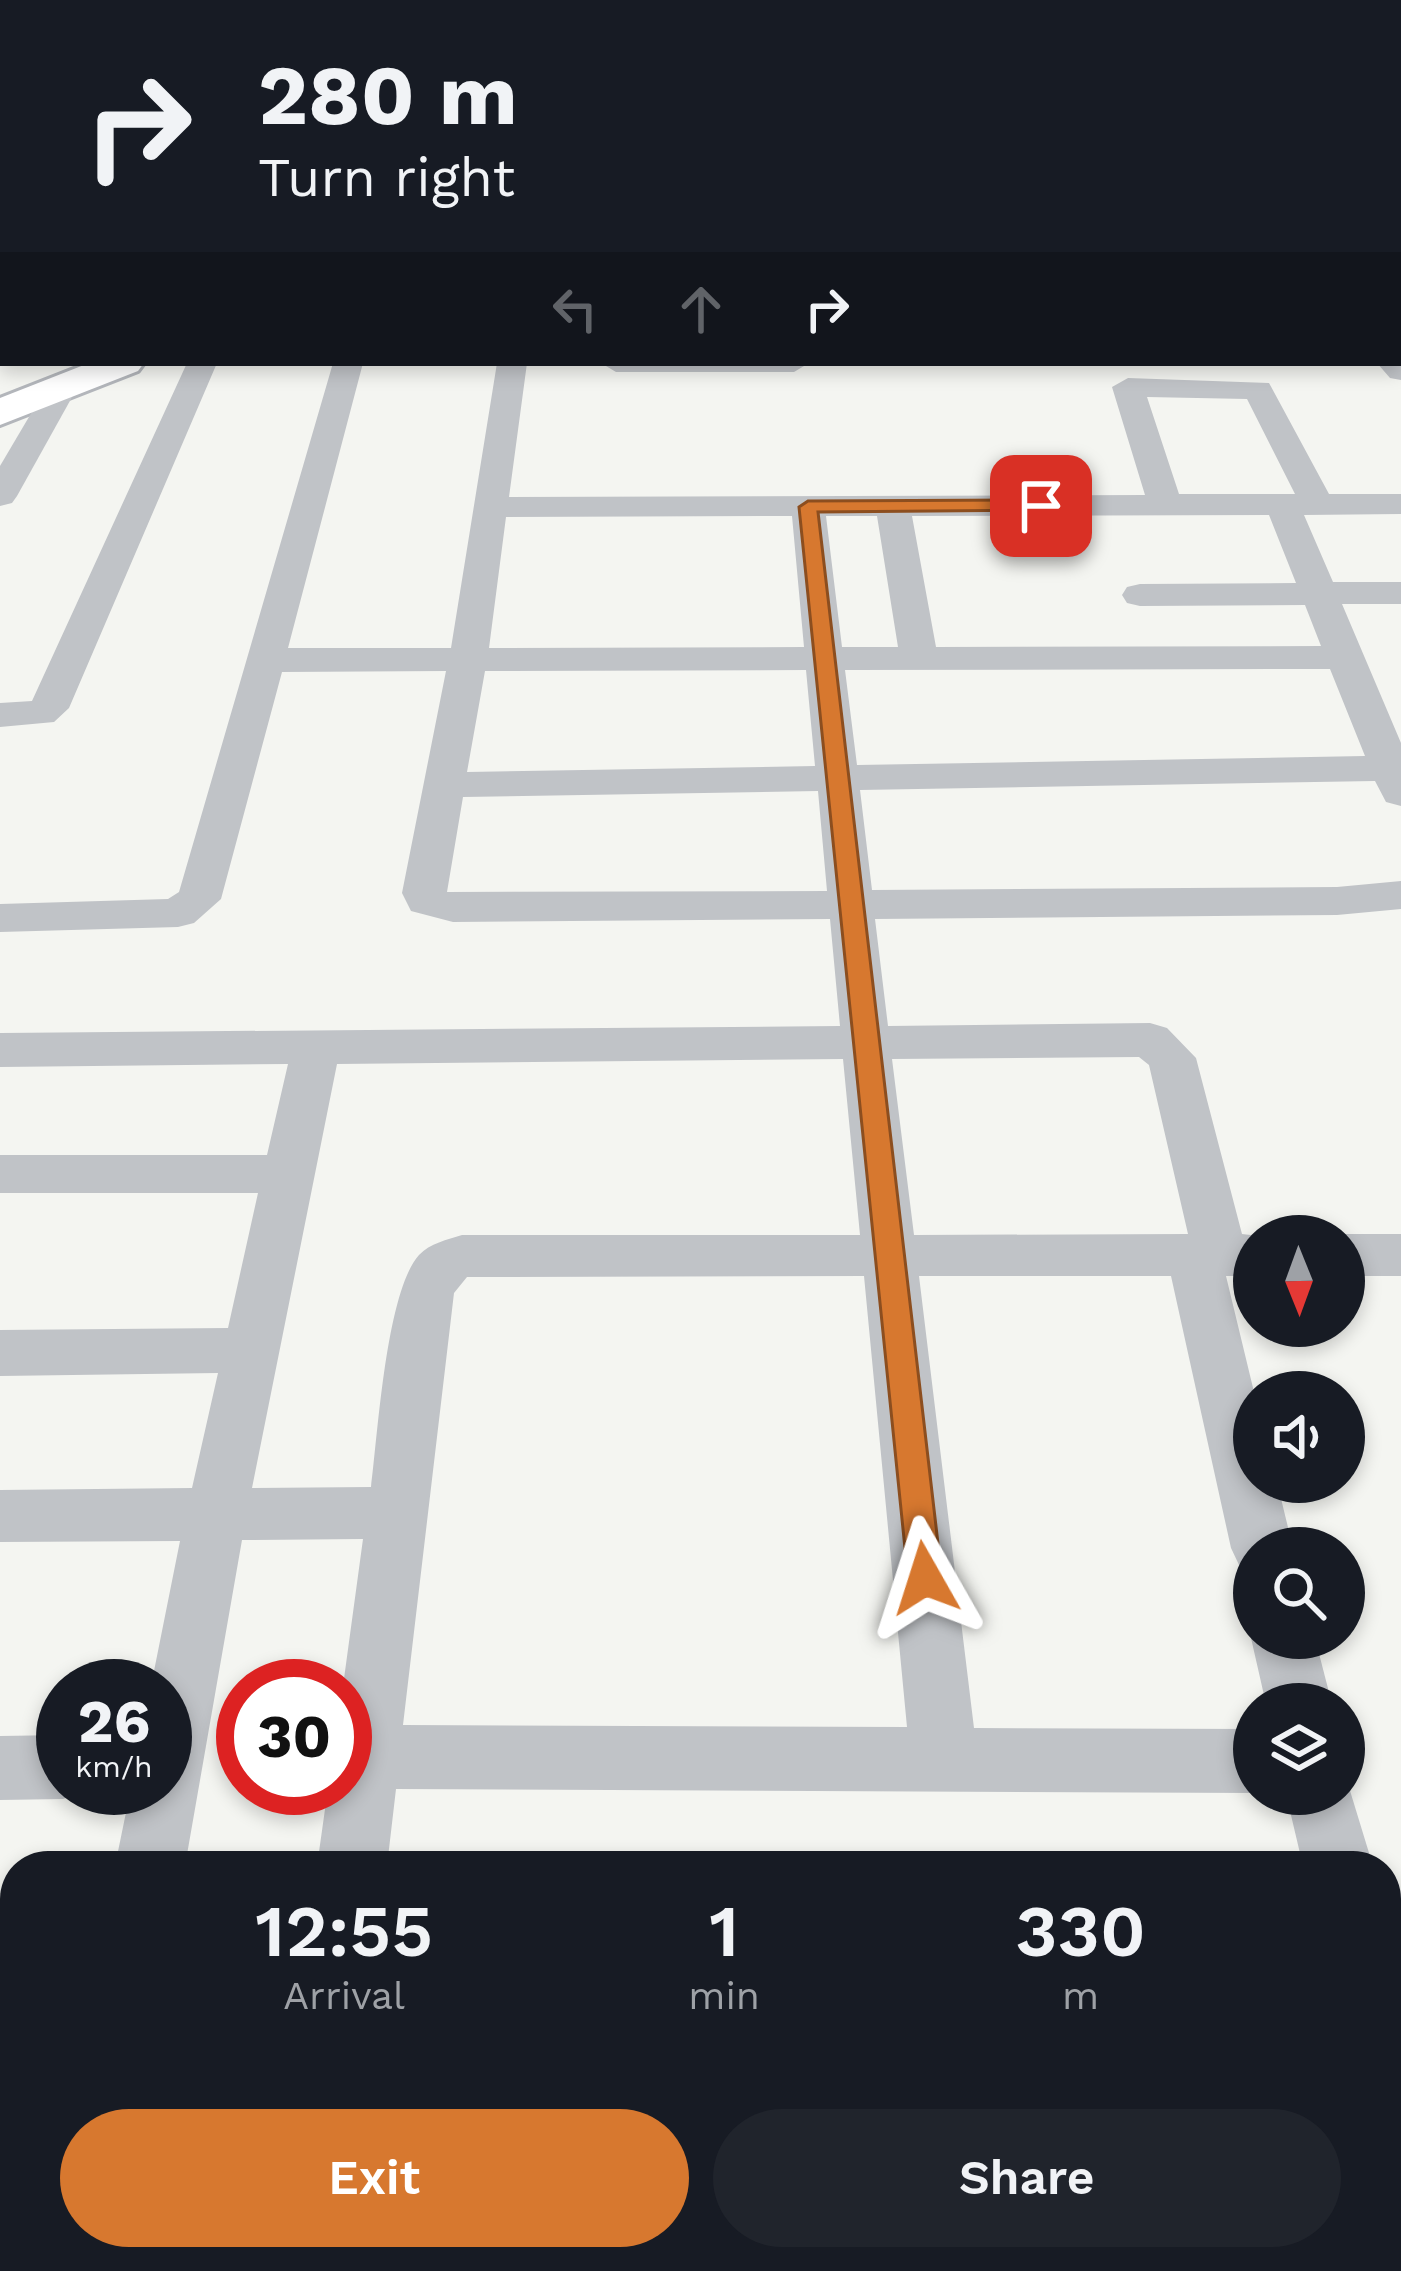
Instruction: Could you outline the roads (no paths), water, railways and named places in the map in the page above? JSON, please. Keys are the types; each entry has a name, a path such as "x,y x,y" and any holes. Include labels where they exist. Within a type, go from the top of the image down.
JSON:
{"street":[{"path":"0,382 109,366"},
{"path":"0,715 40,714 49,708 201,366"},
{"path":"0,918 178,913 193,907 268,660 347,366"},
{"path":"512,366 468,659 424,893 427,902 440,907 849,907 1337,901 1401,895"},
{"path":"0,413 52,377"},
{"path":"0,496 52,377"},
{"path":"442,784 838,777 1395,781 1316,594 1301,506 1258,390 1128,387 1166,506"},
{"path":"489,507 1401,505"},
{"path":"893,506 919,659"},
{"path":"808,507 944,1760"},
{"path":"1140,595 1401,593"},
{"path":"268,660 1346,657"},
{"path":"0,1050 315,1051 1128,1036 1166,1048 1222,1254 1259,1527"},
{"path":"188,1659 315,1051"},
{"path":"0,1174 290,1174"},
{"path":"372,1711 426,1293 434,1273 446,1261 462,1256 1222,1254"},
{"path":"1365,1255 1401,1255"},
{"path":"0,1353 252,1350"},
{"path":"0,1516 398,1514"},
{"path":"372,1757 1233,1761"},
{"path":"0,1768 36,1767"},
{"path":"153,1851 159,1815"},
{"path":"354,1851 359,1815"},
{"path":"1325,1815 1333,1851"}]}
